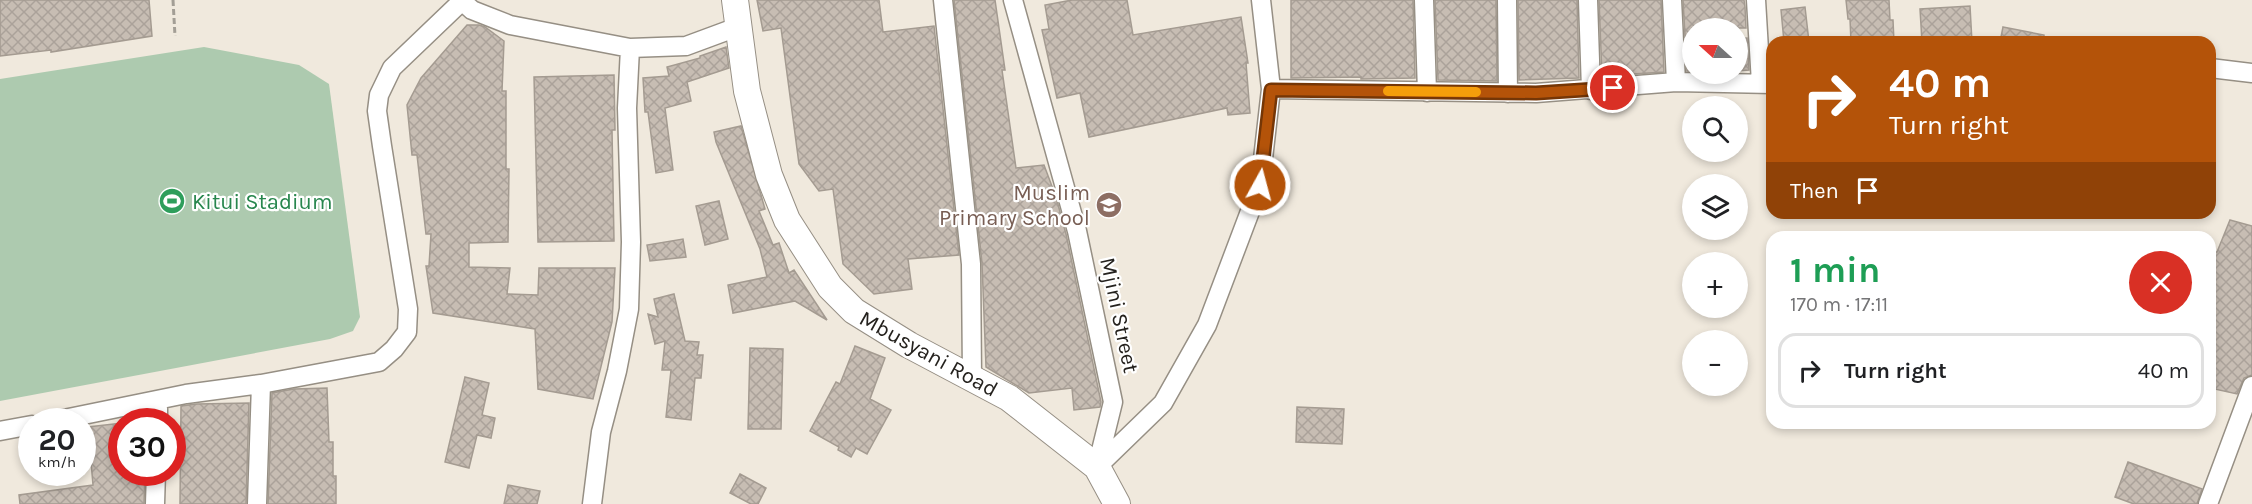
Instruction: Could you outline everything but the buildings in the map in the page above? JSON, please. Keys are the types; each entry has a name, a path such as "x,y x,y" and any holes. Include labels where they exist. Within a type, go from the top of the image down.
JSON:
{"street":[{"name":"Mbusyani Road","path":"735,0 747,91 769,176 787,220 830,287 854,311 909,345 1009,398 1097,467 1117,504"},
{"path":"943,0 971,264 972,378"},
{"name":"Mjini Street","path":"1013,0 1077,231 1113,402 1097,467"},
{"path":"1097,467 1163,403 1207,325 1260,185 1271,90 1261,0"},
{"path":"1424,0 1427,92"},
{"path":"1507,0 1508,93"},
{"path":"1588,0 1591,90"},
{"path":"1672,0 1676,82"},
{"path":"1271,90 1508,93 1591,90 1676,82 1766,83 1756,0"},
{"path":"96,413 379,362 394,349 407,332 408,309 377,111 379,95 392,68 461,1 472,10 510,25 630,48 686,46 740,26"},
{"path":"592,504 602,432 629,309 631,243 627,108 630,48"},
{"path":"2216,69 2252,73"},
{"path":"256,504 261,384"},
{"path":"2208,504 2252,386"},
{"path":"158,400 158,408"},
{"path":"0,431 18,428"},
{"path":"155,504 156,486"}],"path":[{"path":"172,0 175,36"}],"green space":[{"name":"Kitui Stadium","path":"204,47 299,65 329,84 360,317 353,331 330,339 0,401 0,79"}],"slow traffic":[{"path":"1388,91 1476,92"}],"place":[{"name":"Kitui Stadium","path":"172,201"},
{"name":"Muslim Primary School","path":"1109,205"}],"route":[{"path":"1260,185 1271,90 1536,93 1613,88"}]}
